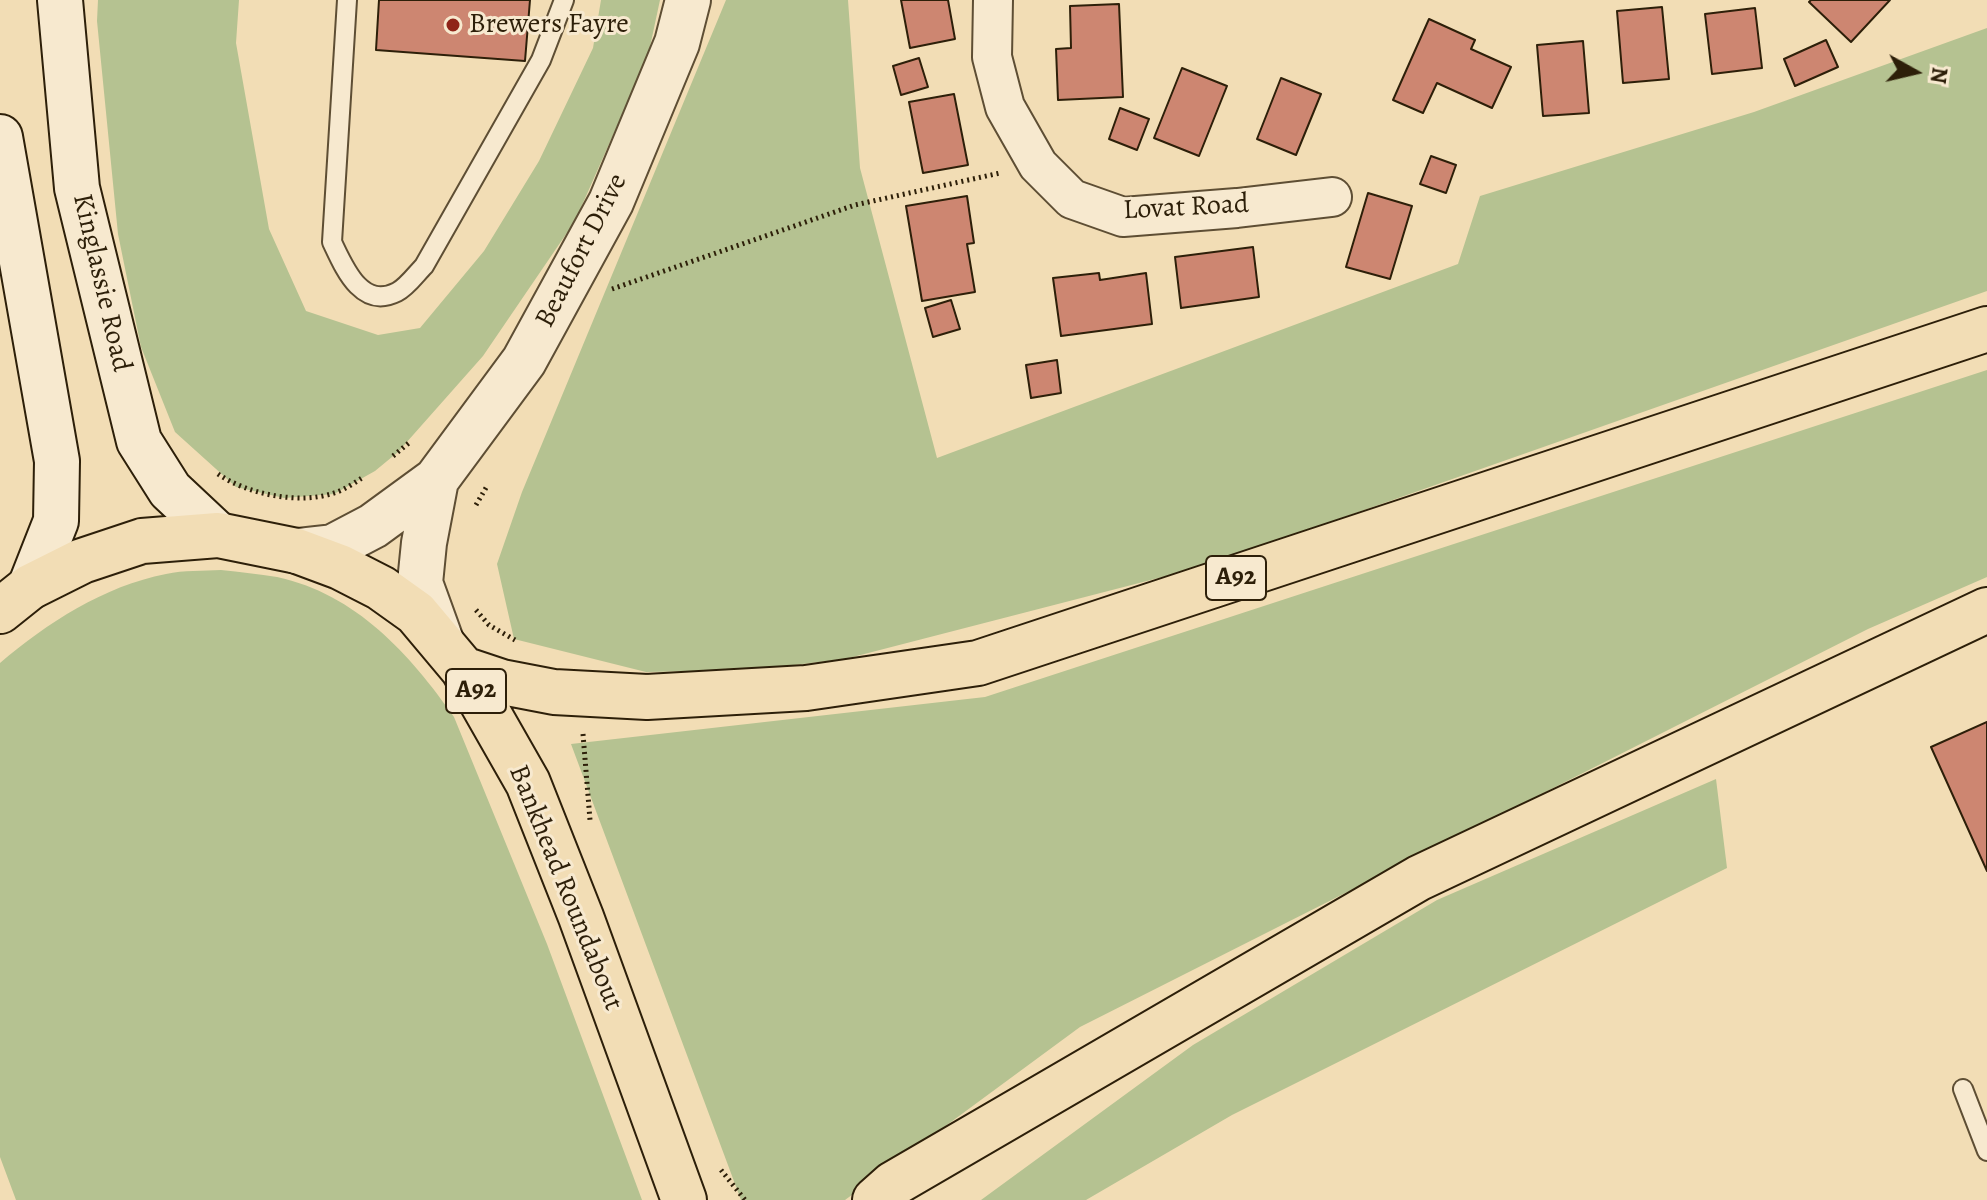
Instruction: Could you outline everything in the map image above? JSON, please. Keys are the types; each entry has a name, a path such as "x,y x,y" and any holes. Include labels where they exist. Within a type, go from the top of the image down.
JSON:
{"highway":[{"name":"A92","path":"452,655 502,682 554,692 647,697 806,688 978,663 1987,329"},
{"name":"Bankhead Roundabout","path":"15,599 82,561 142,541 218,535 297,551 340,567 381,588 416,613 452,655 528,783 581,917 684,1200"},
{"path":"875,1200 893,1184 1419,878 1987,610"}],"main road":[{"name":"Kinglassie Road","path":"60,0 77,188 139,441 170,490 218,535"},
{"name":"Beaufort Drive","path":"297,551 333,547 373,526 436,480 524,361 611,202 677,43 688,0"},
{"path":"0,137 57,461 56,521 15,599"},
{"name":"Beaufort Drive","path":"436,480 420,583 452,655"}],"street":[{"name":"Lovat Road","path":"993,0 992,57 1005,107 1038,165 1072,199 1123,217 1332,197"}],"lane":[{"path":"347,0 332,242 348,277 368,294 381,296 397,292 424,266 541,60 564,0"},
{"path":"1963,1089 1987,1151"}],"path":[{"path":"609,290 855,205 1038,165"},
{"path":"472,606 489,625 525,643"},
{"path":"586,692 582,740 590,822"},
{"path":"717,1160 722,1174 745,1200"}],"green space":[{"path":"98,0 239,0 236,43 269,229 306,311 378,335 420,328 484,251 539,161 593,48 601,0 660,0 648,56 575,221 483,356 398,452 375,471 334,494 284,498 236,487 175,432 141,347 118,234 97,21"},
{"path":"726,0 848,0 860,168 937,458 1458,264 1480,196 1754,112 1987,28 1987,291 1205,566 845,659 751,670 646,672 514,639 497,564 522,492"},
{"path":"1987,370 1987,577 1868,629 1080,1027 845,1200 741,1200 571,744 985,697"},
{"path":"221,570 277,577 305,585 356,612 379,630 419,671 454,717 547,944 642,1200 16,1200 0,1157 0,663 57,620 121,587 173,573"},
{"path":"1716,779 1727,868 1232,1115 1086,1200 981,1200 1193,1045 1437,900"}],"building":[{"name":"Brewers Fayre","path":"379,0 530,0 525,61 376,50"},
{"path":"901,0 948,0 955,39 910,48"},
{"path":"1890,0 1851,42 1809,2"},
{"path":"1119,4 1123,97 1058,100 1056,49 1071,48 1070,6"},
{"path":"1662,7 1669,79 1623,83 1617,11"},
{"path":"1755,8 1762,68 1712,74 1705,14"},
{"path":"1429,19 1475,40 1471,49 1511,67 1492,108 1437,83 1423,113 1393,100"},
{"path":"1826,40 1838,67 1795,86 1784,59"},
{"path":"1583,41 1589,113 1543,116 1537,45"},
{"path":"919,58 928,87 901,95 893,66"},
{"path":"1182,68 1227,86 1199,156 1154,138"},
{"path":"1281,78 1321,94 1296,155 1257,139"},
{"path":"954,94 968,165 923,173 909,102"},
{"path":"1120,108 1149,119 1137,150 1109,139"},
{"path":"1431,156 1456,165 1446,193 1420,184"},
{"path":"1368,193 1412,206 1390,279 1346,267"},
{"path":"967,196 974,243 967,244 975,292 922,301 906,206"},
{"path":"1253,247 1259,297 1181,308 1175,257"},
{"path":"1099,273 1100,280 1146,273 1152,324 1061,336 1053,278"},
{"path":"951,300 960,329 933,337 925,308"},
{"path":"1057,360 1061,393 1031,398 1026,365"},
{"path":"1987,722 1987,871 1931,747"}],"place":[{"name":"Brewers Fayre","path":"453,25"}]}
